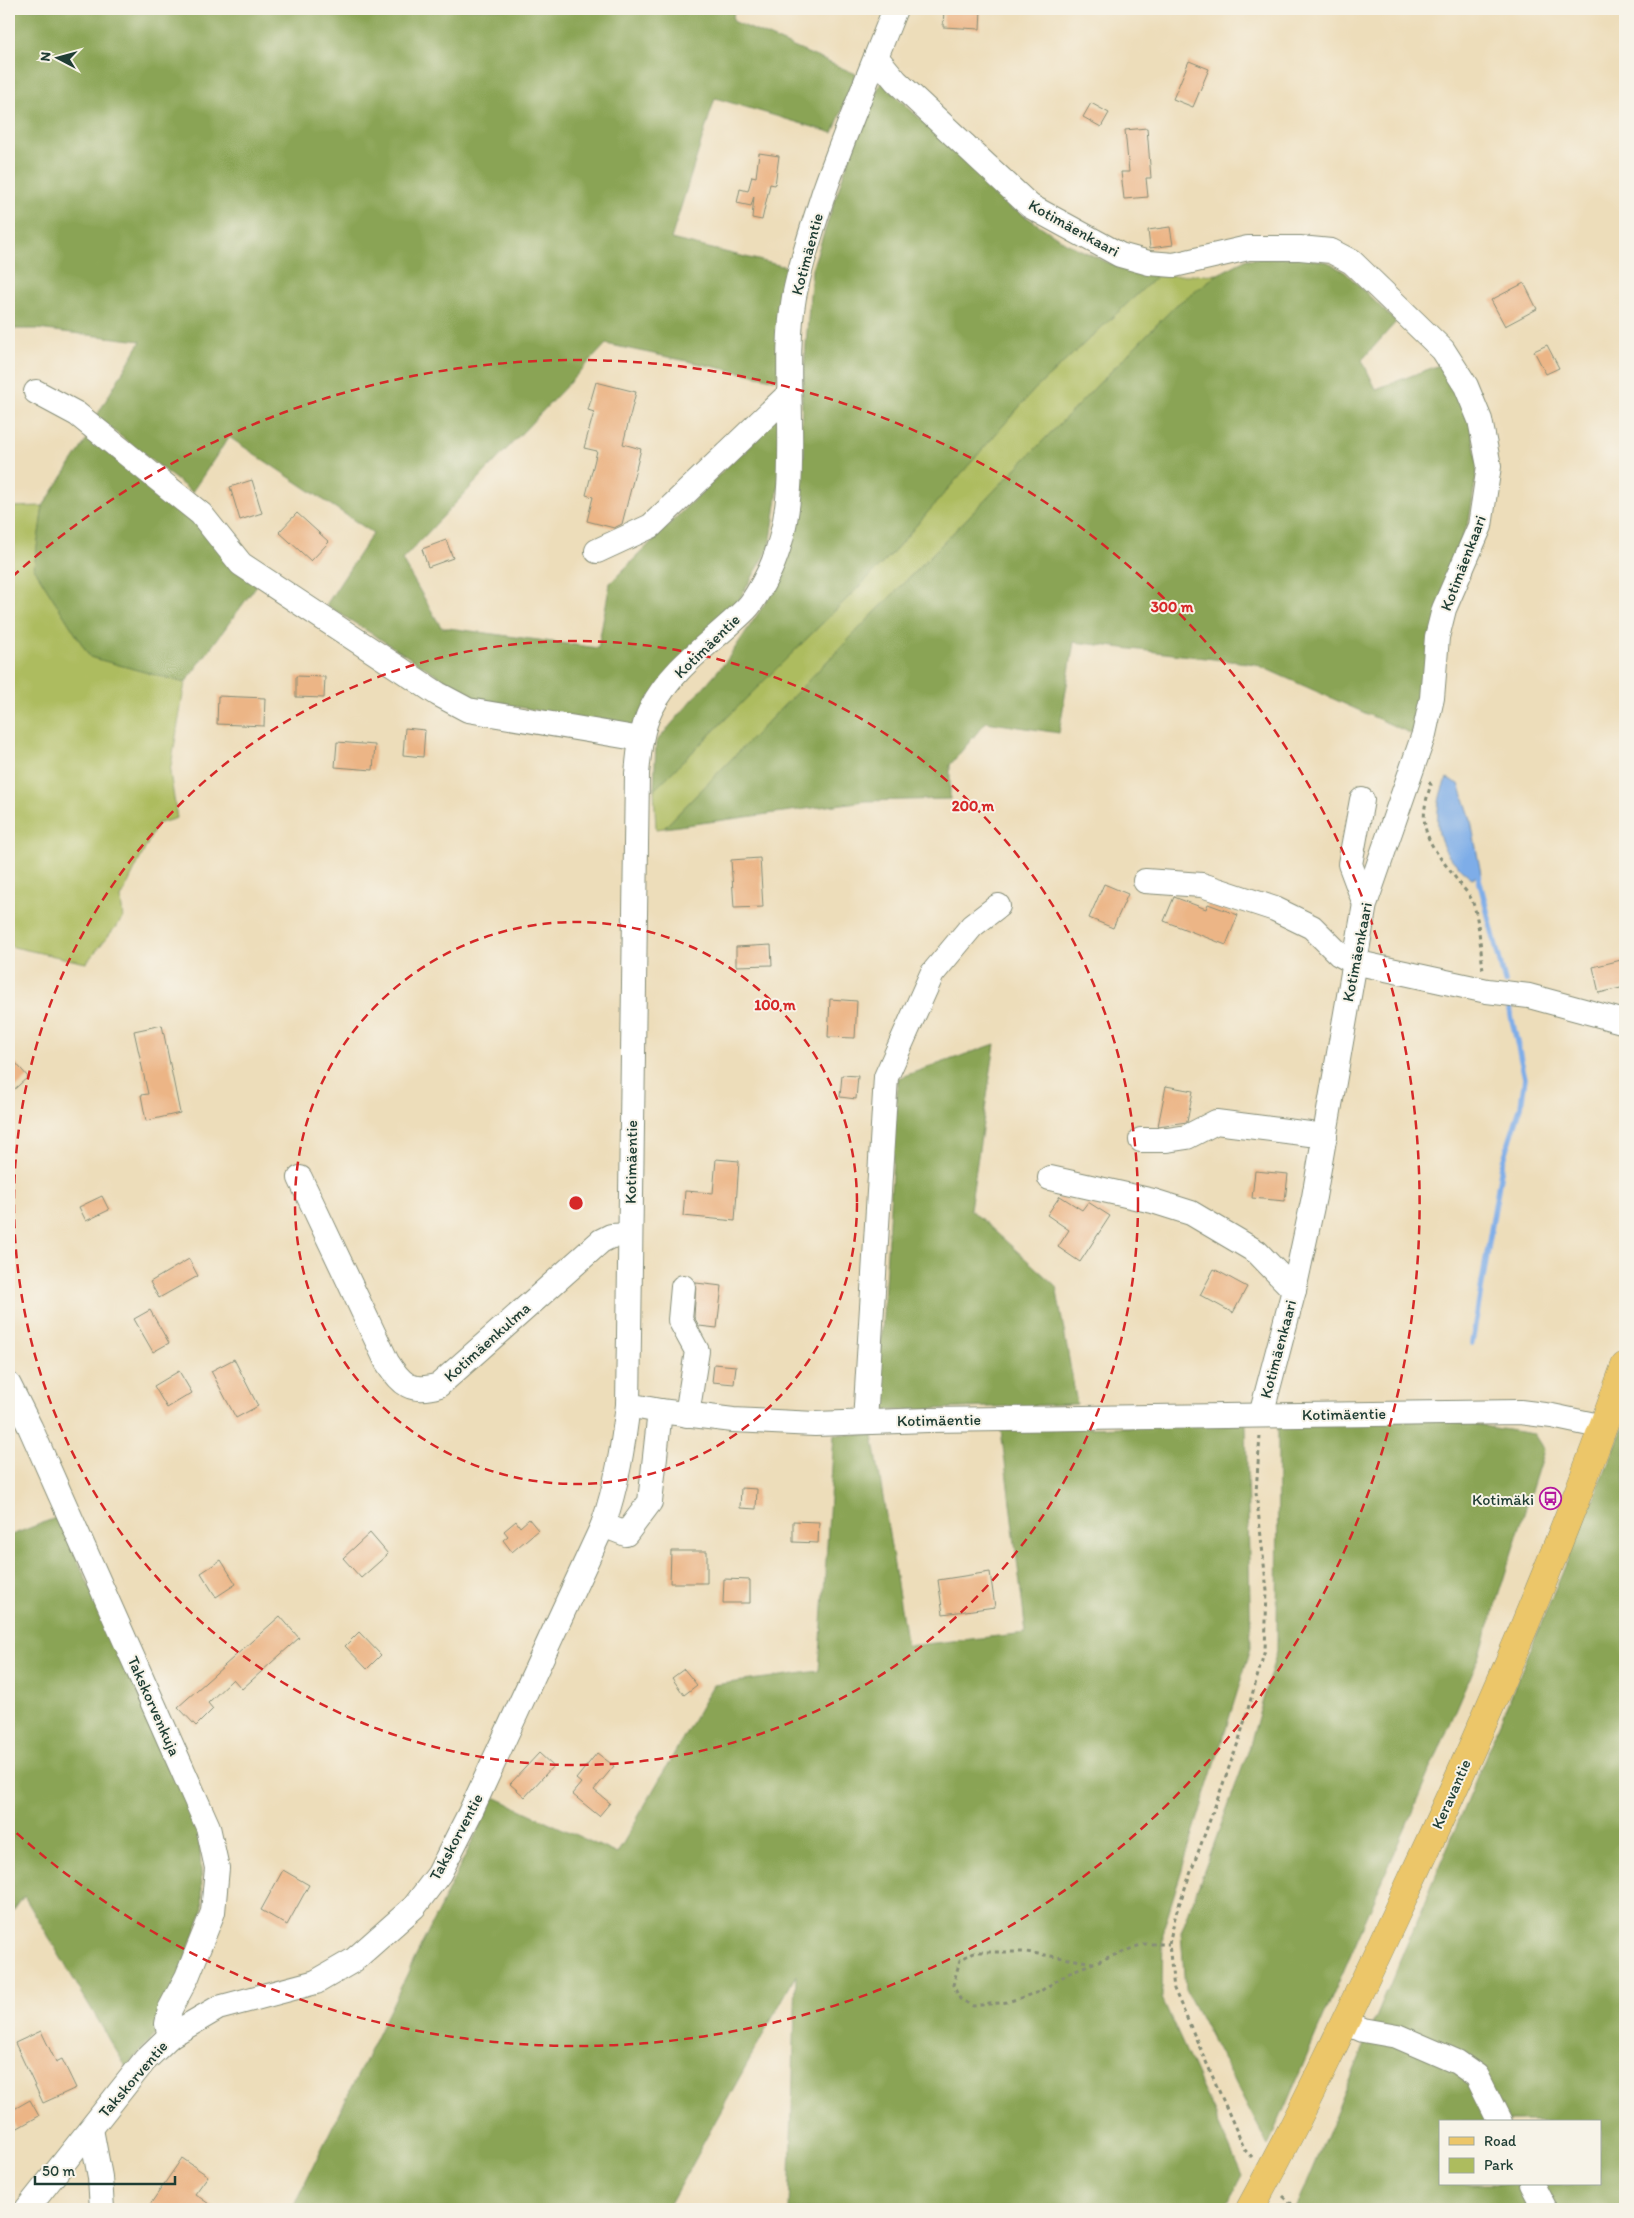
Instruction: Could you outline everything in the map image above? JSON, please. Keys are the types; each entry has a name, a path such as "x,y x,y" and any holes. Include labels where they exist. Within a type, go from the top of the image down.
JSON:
{"main road":[{"name":"Keravantie","path":"1250,2209 1345,2022 1444,1811 1529,1617 1604,1427 1625,1366"}],"street":[{"name":"Kotimäentie","path":"895,9 849,122 803,254 794,299 788,396 789,462 786,506 780,542 770,570 747,608 694,655 666,687 651,709 641,739 637,774 628,1405 686,1415 732,1420 806,1424 1520,1412 1552,1416 1604,1427"},
{"name":"Kotimäenkaari","path":"876,57 896,81 1030,206 1089,240 1120,255 1149,263 1174,265 1248,248 1300,248 1331,251 1352,262 1443,350 1466,386 1480,420 1489,466 1480,526 1444,609 1437,637 1432,698 1416,759 1365,904 1325,1136 1294,1290 1261,1415"},
{"path":"36,392 77,414 201,514 241,564 438,694 468,710 641,739"},
{"path":"598,551 651,526 788,396"},
{"path":"1362,800 1350,864 1365,904"},
{"path":"1145,881 1202,885 1275,909 1312,927 1339,954 1354,962 1486,991 1529,996 1625,1022"},
{"path":"865,1422 886,1077 932,974 972,926 998,906"},
{"path":"1140,1140 1167,1140 1187,1137 1216,1122 1325,1136"},
{"name":"Kotimäenkulma","path":"300,1178 387,1362 398,1379 411,1387 427,1389 439,1386 601,1241 611,1236 630,1235"},
{"path":"1050,1178 1153,1201 1192,1213 1257,1252 1294,1290"},
{"path":"683,1287 680,1320 697,1350 686,1415"},
{"name":"Takskorvenkuja","path":"9,1385 30,1427 208,1827 217,1868 212,1912 187,1978 170,2009 167,2024 170,2036"},
{"name":"Takskorventie","path":"27,2209 145,2060 170,2036 218,2008 316,1982 354,1960 414,1907 439,1874 469,1815 603,1525 613,1496 620,1464 628,1405"},
{"path":"603,1525 626,1534 650,1502 660,1411"},
{"path":"1345,2022 1362,2030 1396,2036 1458,2062 1477,2076 1499,2120"},
{"path":"90,2129 100,2177 102,2209"},
{"path":"1533,2186 1545,2209"}],"path":[{"path":"1416,759 1420,770 1431,785 1425,802 1424,812 1433,849 1473,902 1486,991"},
{"path":"1261,1415 1256,1492 1267,1590 1264,1650 1239,1740 1200,1843 1176,1913 1169,1944 1174,1989 1245,2150 1267,2177"},
{"path":"1094,1963 1026,1952 974,1952 960,1960 953,1985 960,1999 973,2006 1007,2002 1039,1992 1070,1972 1094,1963 1143,1944 1169,1944"}],"green space":[{"path":"9,9 734,9 733,21 856,74 833,133 715,98 671,239 791,268 785,297 777,380 606,344 402,560 441,627 598,648 610,583 778,416 782,462 770,547 738,602 632,728 475,699 326,605 373,533 229,437 192,492 96,417 141,341 37,329 9,329"},
{"path":"881,82 1022,214 1066,243 1109,263 1157,276 1034,390 888,558 654,790 656,742 727,660 781,579 800,505 802,394 812,269 852,149"},
{"path":"1300,257 1328,262 1346,273 1396,322 1362,360 1376,389 1442,364 1470,422 1478,466 1469,521 1449,569 1412,734 1255,664 1074,642 1059,733 986,722 950,765 950,799 865,801 664,828 1175,306 1218,274 1247,259"},
{"path":"1218,274 1175,306 664,828 656,829 654,790 888,558 1034,390 1157,276"},
{"path":"88,438 196,520 257,585 185,683 90,657 34,568 43,506"},
{"path":"43,506 34,568 90,657 185,683 170,772 177,818 157,824 121,898 123,918 86,963 9,946 9,507"},
{"path":"995,1044 970,1209 1056,1286 1077,1404 877,1411 898,1078"},
{"path":"1278,1419 1437,1419 1534,1434 1544,1450 1479,1657 1268,2146 1185,1989 1181,1933 1248,1752 1277,1651"},
{"path":"1625,1423 1625,2209 1296,2209"},
{"path":"1246,1424 1251,1648 1163,1930 1162,1998 1242,2176 1224,2209 789,2209 796,1975 667,2209 292,2209 494,1797 617,1854 713,1685 819,1671 834,1434 873,1435 907,1646 1026,1633 1001,1430"},
{"path":"58,1517 199,1827 203,1911 159,2031 126,2067 24,1896 9,1917 9,1536"}],"water":[{"path":"1447,778 1459,784 1470,816 1481,874 1472,878 1452,859 1443,846 1438,830 1439,802"}],"building":[{"path":"944,9 981,9 980,29 943,27"},
{"path":"1189,61 1209,69 1193,107 1173,99"},
{"path":"1091,103 1109,113 1101,127 1083,117"},
{"path":"1147,128 1151,178 1146,178 1148,197 1124,199 1121,172 1129,172 1125,130"},
{"path":"759,153 779,156 775,185 770,184 762,220 752,218 754,196 751,206 737,203 740,189 748,191 752,176 756,177"},
{"path":"1170,227 1173,245 1150,248 1148,230"},
{"path":"1524,283 1537,309 1505,326 1491,300"},
{"path":"1547,345 1559,368 1546,374 1534,351"},
{"path":"596,382 636,392 623,444 641,449 622,524 614,528 587,521 593,497 586,495 597,451 584,448 594,412 588,410"},
{"path":"252,480 262,513 240,520 230,487"},
{"path":"297,513 329,542 311,561 279,532"},
{"path":"446,540 453,558 428,567 422,549"},
{"path":"296,676 325,677 324,698 296,697"},
{"path":"218,696 265,698 264,726 217,724"},
{"path":"405,728 425,730 423,757 403,755"},
{"path":"337,742 375,745 373,770 335,767"},
{"path":"760,858 763,907 734,908 731,860"},
{"path":"1104,884 1128,894 1113,928 1089,918"},
{"path":"1174,897 1206,909 1208,904 1238,915 1226,945 1164,921"},
{"path":"771,945 772,965 736,966 736,947"},
{"path":"1625,959 1625,987 1599,993 1593,967"},
{"path":"830,999 857,1001 855,1038 828,1037"},
{"path":"162,1025 180,1113 146,1121 141,1095 148,1094 134,1031"},
{"path":"9,1055 28,1077 9,1094"},
{"path":"842,1075 858,1076 856,1099 840,1097"},
{"path":"1166,1086 1193,1091 1187,1122 1158,1126"},
{"path":"716,1159 739,1161 735,1221 683,1216 685,1191 713,1193"},
{"path":"1255,1171 1288,1174 1285,1201 1252,1198"},
{"path":"102,1196 109,1210 86,1221 79,1207"},
{"path":"1060,1196 1082,1210 1088,1202 1110,1216 1080,1262 1058,1247 1069,1230 1047,1215"},
{"path":"189,1259 198,1276 159,1298 150,1282"},
{"path":"1214,1269 1247,1287 1233,1313 1200,1295"},
{"path":"696,1283 722,1286 717,1328 699,1326 694,1317"},
{"path":"150,1310 169,1343 153,1352 134,1319"},
{"path":"234,1359 258,1406 236,1418 211,1371"},
{"path":"714,1364 736,1366 734,1384 712,1382"},
{"path":"179,1371 192,1393 167,1408 154,1386"},
{"path":"741,1488 757,1489 756,1509 740,1508"},
{"path":"529,1519 538,1530 512,1552 503,1540 508,1536 504,1531 516,1521 520,1527"},
{"path":"793,1521 819,1522 818,1543 793,1542"},
{"path":"370,1533 388,1554 361,1578 343,1558"},
{"path":"671,1551 707,1551 707,1583 670,1583"},
{"path":"221,1560 236,1584 216,1597 201,1573"},
{"path":"990,1572 995,1607 943,1614 938,1580"},
{"path":"724,1579 750,1580 750,1603 723,1603"},
{"path":"280,1616 299,1638 242,1689 233,1679 208,1703 213,1709 196,1726 178,1707"},
{"path":"359,1632 381,1655 367,1669 345,1646"},
{"path":"684,1669 697,1685 684,1695 672,1678"},
{"path":"539,1753 553,1766 525,1797 510,1784"},
{"path":"597,1753 614,1766 594,1790 610,1803 599,1816 572,1794 581,1783 576,1779"},
{"path":"283,1870 309,1885 287,1925 261,1910"},
{"path":"41,2031 56,2062 62,2059 76,2088 43,2103 15,2043"},
{"path":"30,2100 39,2116 16,2129 9,2112"},
{"path":"182,2158 208,2176 195,2194 216,2209 147,2209"}],"waterway":[{"path":"1478,875 1505,982"},
{"path":"1472,1343 1502,1165 1521,1106 1525,1078 1508,1002"}],"place":[{"name":"Kotimäki","path":"1550,1499"}]}
